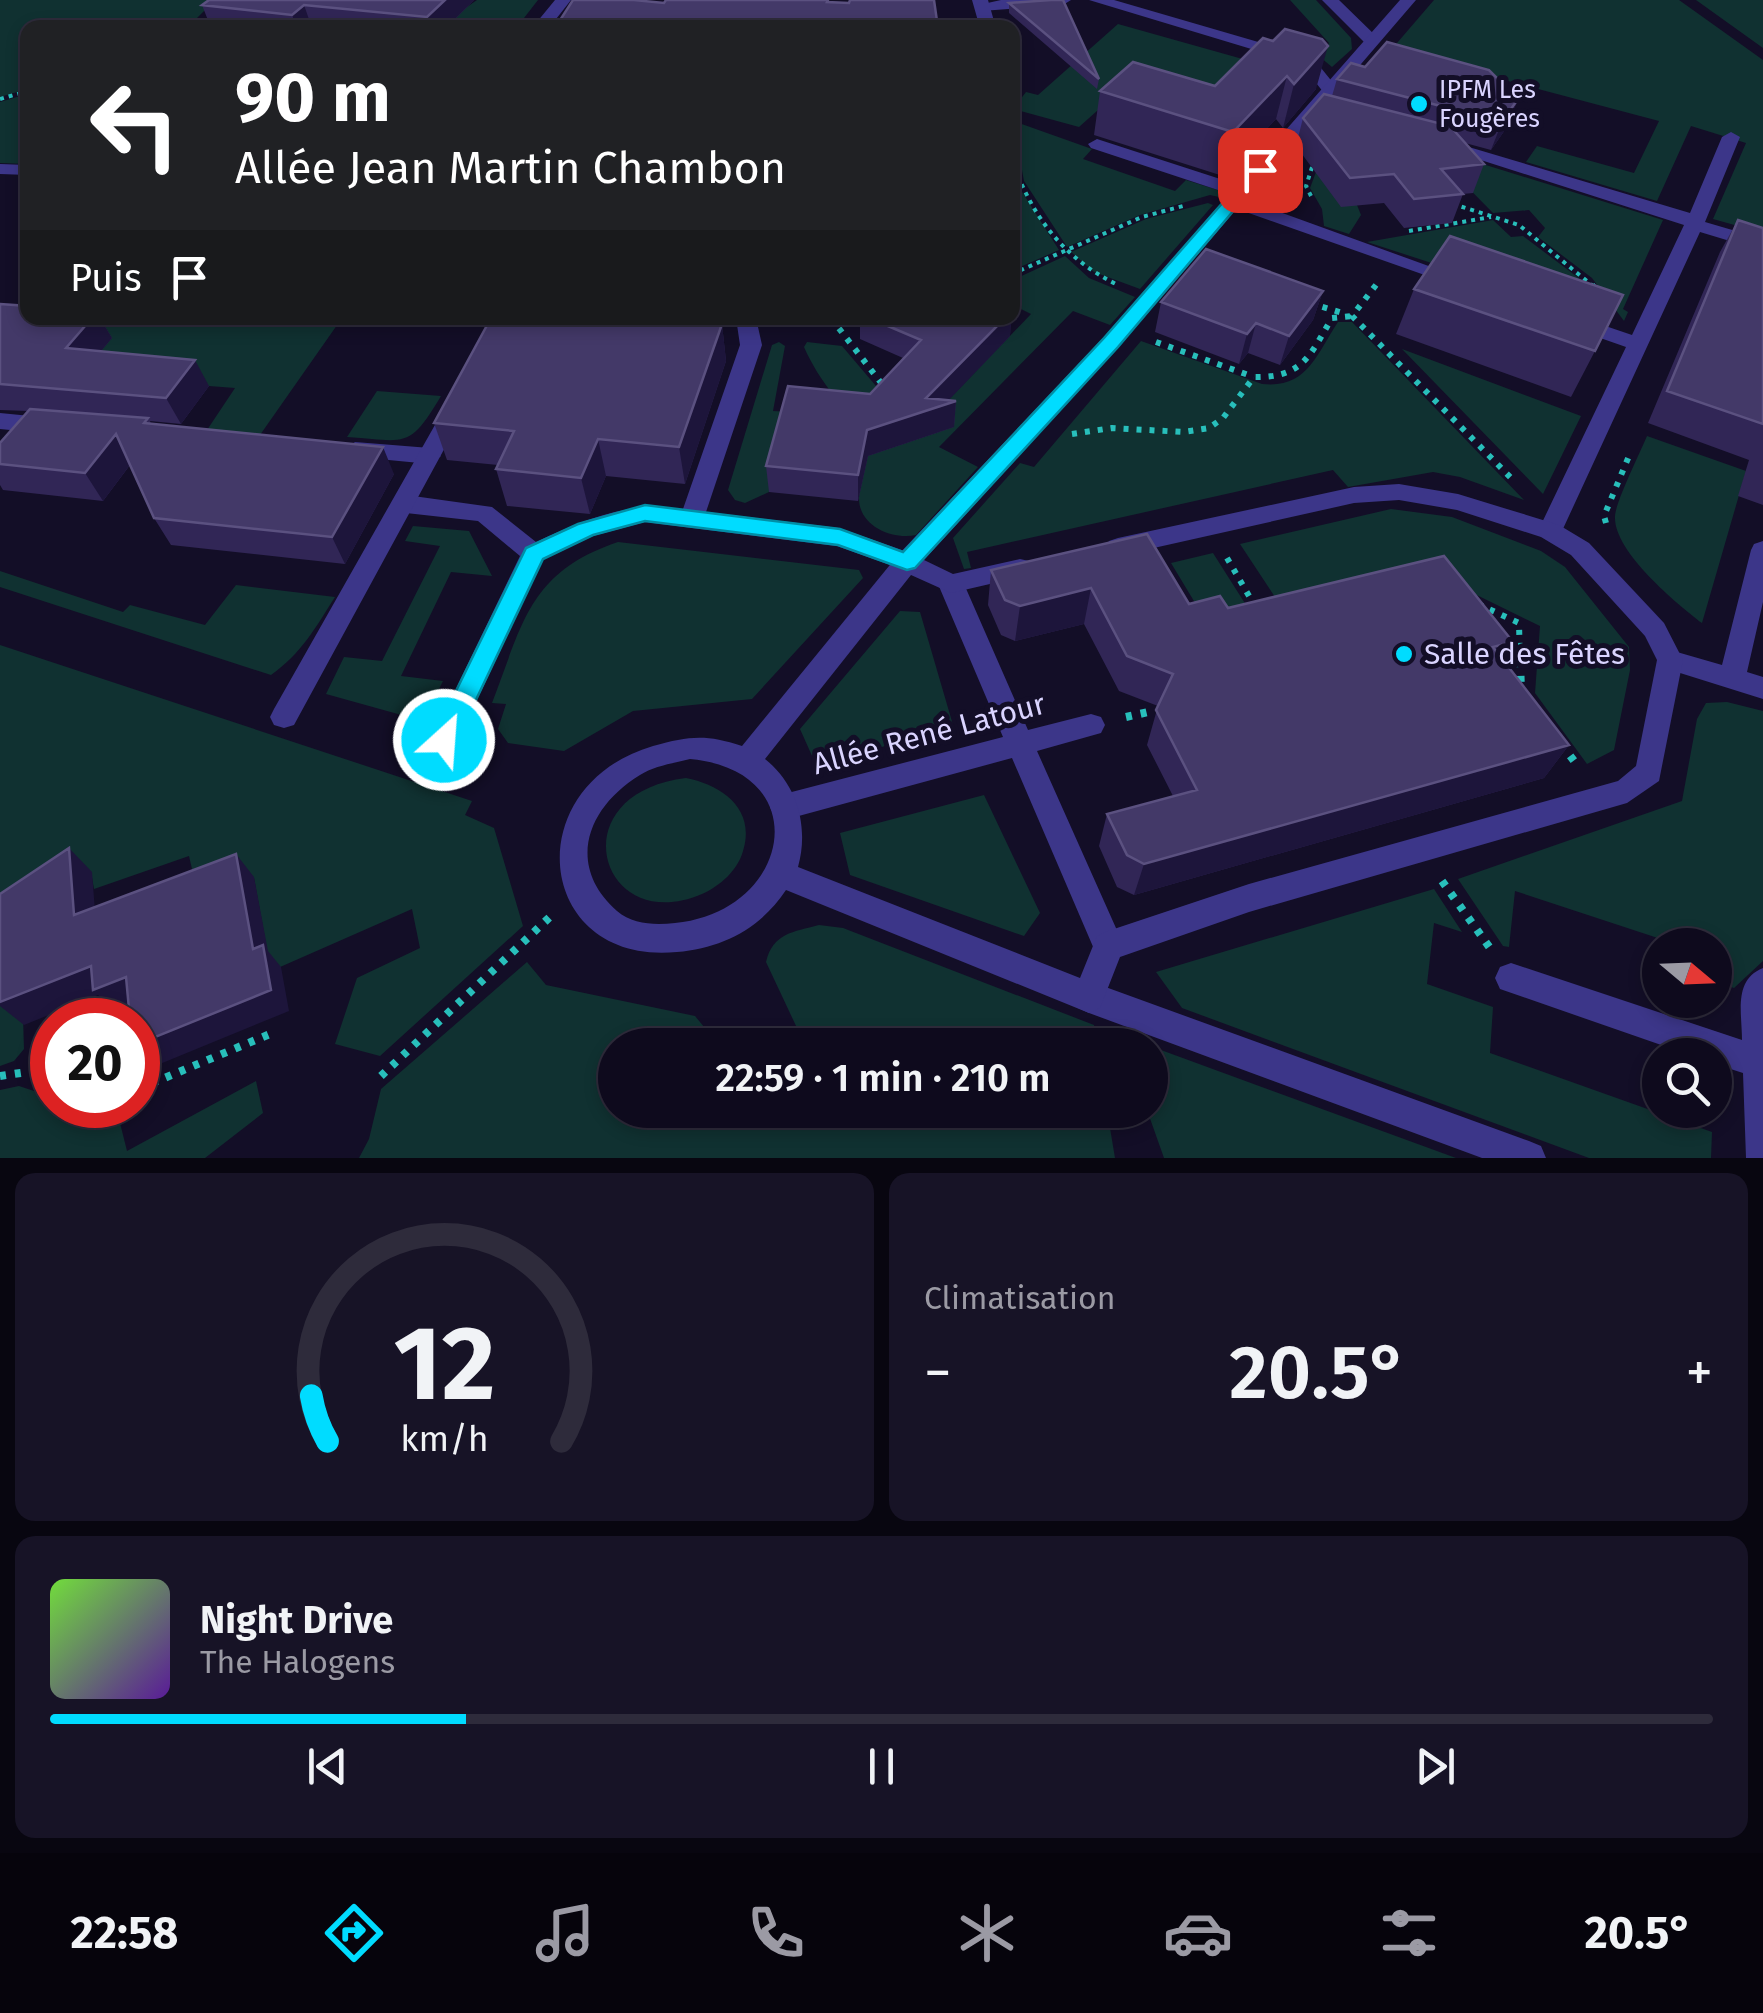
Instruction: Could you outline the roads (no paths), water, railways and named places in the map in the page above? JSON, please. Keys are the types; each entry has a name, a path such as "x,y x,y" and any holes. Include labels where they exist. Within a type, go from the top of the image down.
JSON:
{"street":[{"path":"981,3 1063,0"},
{"path":"1097,0 1308,61 1330,89"},
{"path":"1330,0 1372,49"},
{"path":"747,762 907,562 1122,330 1237,196 1320,113 1330,89 1372,49 1408,0"},
{"path":"1552,527 1731,137"},
{"path":"1434,143 1763,246"},
{"path":"1097,144 1472,285"},
{"path":"1546,311 1638,344"},
{"path":"692,519 751,346 747,325"},
{"path":"284,718 406,504 465,389"},
{"path":"0,422 74,428"},
{"path":"331,448 430,456"},
{"path":"1082,554 1354,495 1399,492 1458,502 1552,527 1580,549 1656,630 1670,660 1649,772 1627,792 1249,898 1108,946"},
{"path":"406,504 484,513 534,554"},
{"path":"433,765 534,554 586,529 645,513 840,537 907,562 951,584 1108,946 1089,997"},
{"path":"1732,678 1763,550"},
{"path":"951,584 1046,562"},
{"path":"1670,660 1763,688"},
{"name":"Allée René Latour","path":"784,806 1091,725"},
{"path":"690,747 720,750 747,762 772,782 784,806 789,842 780,874 765,897 718,930 685,940 652,940 620,930 596,913 578,890 571,862 572,833 584,805 616,772 659,751 690,747"},
{"path":"780,874 1089,997 1529,1158"},
{"path":"1511,978 1758,1062"},
{"path":"1763,983 1757,991 1763,1158"}],"place":[{"name":"IPFM Les Fougères","path":"1419,104"},
{"name":"Salle des Fêtes","path":"1404,654"}]}
